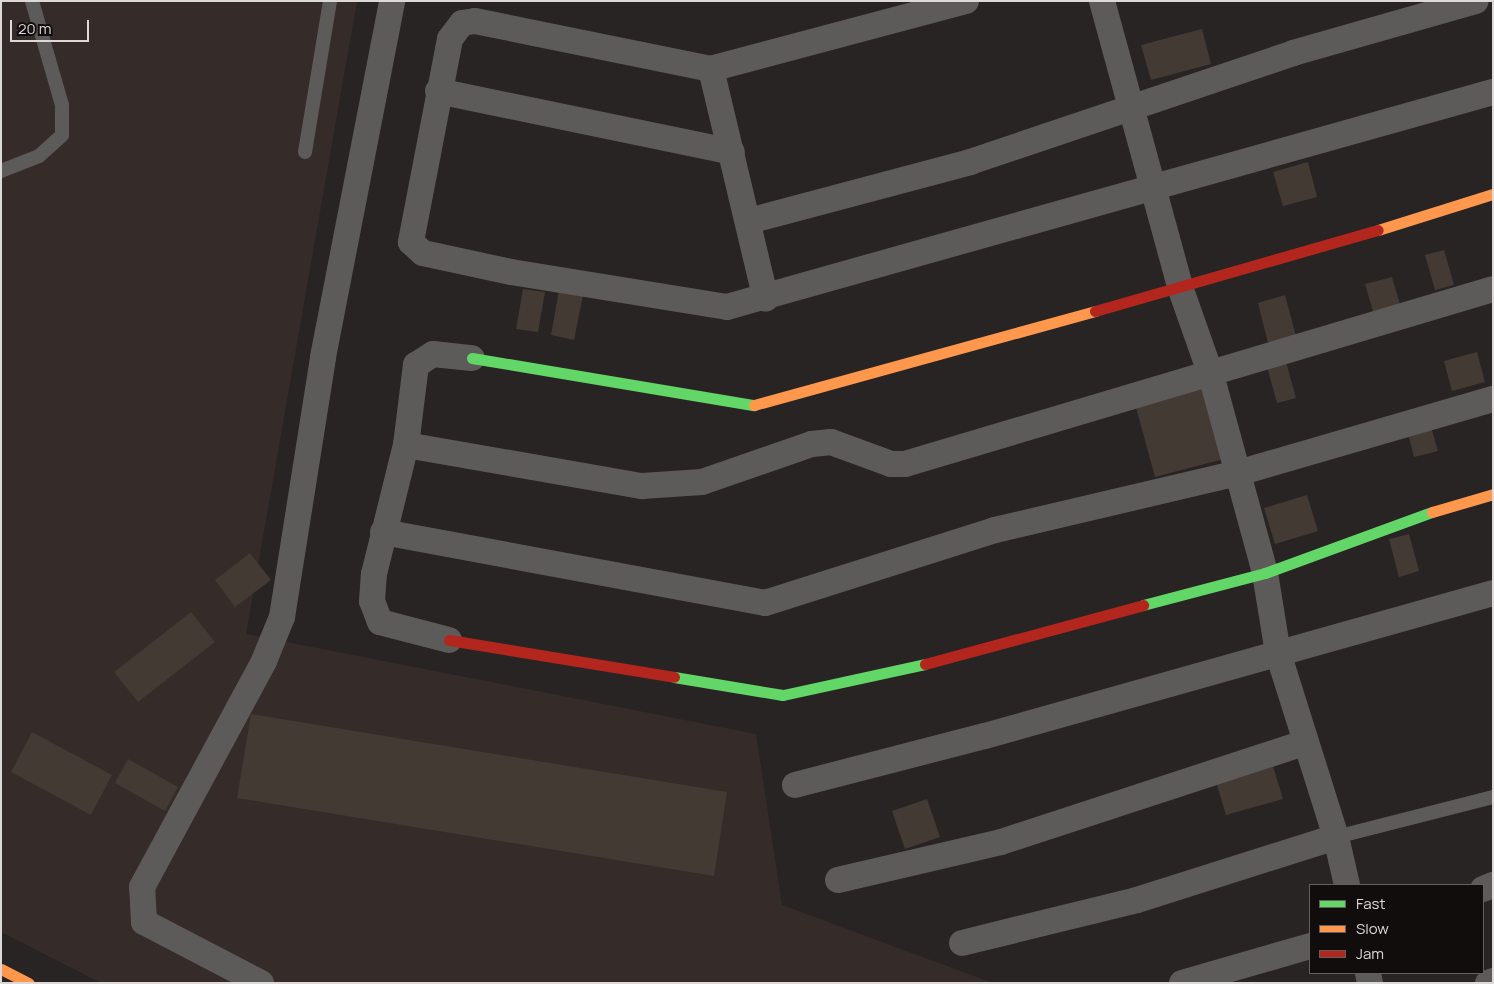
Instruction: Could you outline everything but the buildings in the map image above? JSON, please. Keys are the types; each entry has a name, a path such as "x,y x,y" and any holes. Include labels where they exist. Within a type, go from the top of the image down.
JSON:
{"street":[{"path":"260,983 144,922 142,887 264,661 282,617 323,357 392,1"},
{"path":"1102,1 1152,190 1180,286 1211,375 1265,573 1278,653 1303,743 1336,837 1346,884"},
{"path":"749,221 970,162 1130,110 1293,53 1476,1"},
{"path":"961,2 711,69 475,21 454,28 438,91 410,227 416,249 511,272 708,307 766,299 1493,92"},
{"path":"711,69 749,221 766,299"},
{"path":"438,91 732,152"},
{"path":"1493,194 1180,286 752,406 472,358 433,354 416,364 406,445 374,574 374,613 392,628 449,640 783,695 890,673 1265,573 1394,523 1493,494"},
{"path":"406,445 619,483 665,486 702,482 812,444 831,442 891,464 905,464 1211,375 1493,289"},
{"path":"383,532 765,603 995,530 1238,473 1493,399"},
{"path":"795,784 1493,593"},
{"path":"838,880 1001,842 1303,743"},
{"path":"962,943 1137,900 1336,837"},
{"path":"1182,983 1309,946"},
{"path":"1,969 29,983"},
{"path":"1488,983 1493,981"}],"lane":[{"path":"1,171 39,156 62,136 62,105 32,1"},
{"path":"305,152 330,1"},
{"path":"1336,837 1493,797"}],"shaded area":[{"path":"1,1 357,1 246,634 756,734 782,905 993,983 101,983 1,932"}],"traffic: fast":[{"path":"472,358 754,405"},
{"path":"1143,605 1265,573 1432,512"},
{"path":"674,677 783,695 925,664"}],"traffic: slow":[{"path":"1378,230 1493,194"},
{"path":"754,405 1095,311"},
{"path":"1432,512 1493,494"},
{"path":"1,969 29,983"}],"traffic: jam":[{"path":"1095,311 1378,230"},
{"path":"925,664 1143,605"},
{"path":"449,640 674,677"}]}
